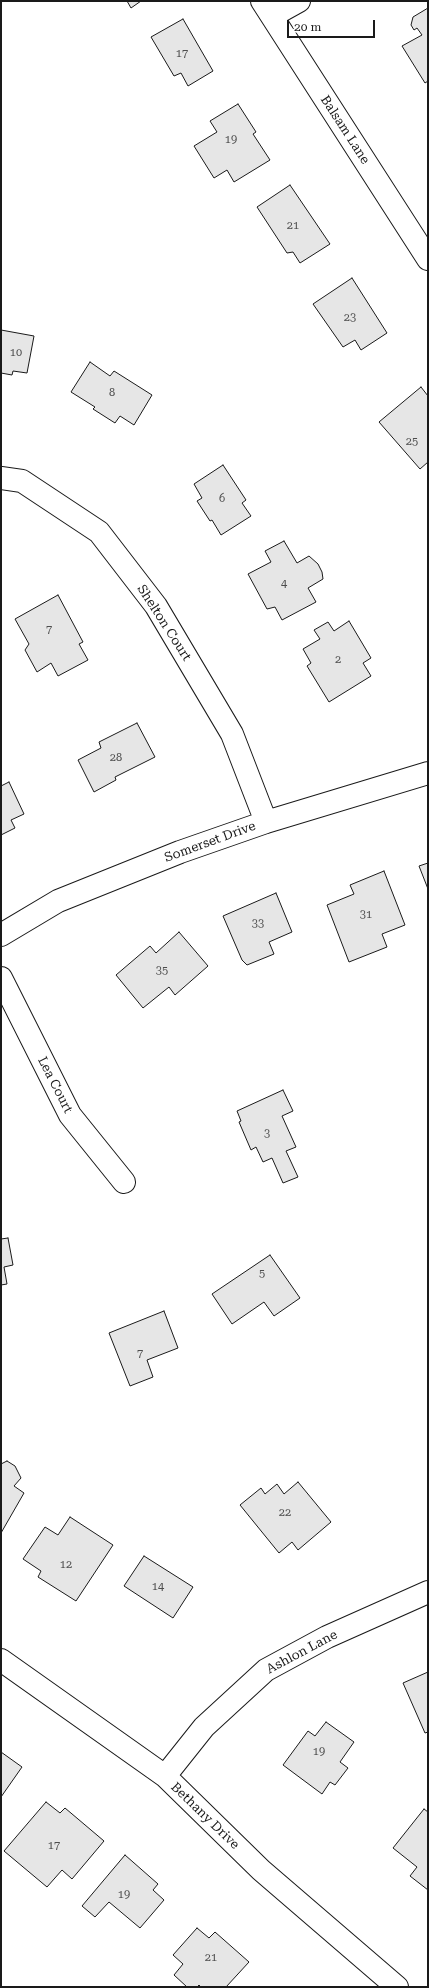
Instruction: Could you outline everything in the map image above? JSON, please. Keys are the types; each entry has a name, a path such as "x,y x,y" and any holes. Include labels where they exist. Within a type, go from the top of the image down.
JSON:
{"street":[{"path":"267,9 299,1"},
{"name":"Balsam Lane","path":"267,9 428,259"},
{"name":"Shelton Court","path":"1,478 22,481 100,532 156,606 232,734 266,822"},
{"name":"Somerset Drive","path":"1,935 58,901 180,852 266,822 428,774"},
{"name":"Lea Court","path":"1,978 70,1115 124,1182"},
{"name":"Ashlon Lane","path":"165,1776 204,1727 266,1670 327,1637 428,1592"},
{"name":"Bethany Drive","path":"1,1660 165,1776 261,1870 397,1987"}],"building":[{"path":"127,1 141,1 131,8"},
{"path":"428,8 428,81 425,83 402,46 422,35 417,28 414,30 411,25 413,17"},
{"path":"183,19 213,71 188,86 181,73 174,76 151,37"},
{"path":"238,104 256,132 253,134 270,160 234,182 227,170 214,178 194,146 217,132 210,121"},
{"path":"290,185 330,244 300,263 293,252 287,253 257,207"},
{"path":"352,278 387,333 361,350 355,340 343,347 313,304"},
{"path":"1,330 34,336 27,373 13,371 12,375 1,373"},
{"path":"90,362 110,376 114,371 152,395 134,425 120,416 115,423 93,409 95,407 71,392"},
{"path":"421,387 428,396 428,462 420,469 379,422"},
{"path":"223,465 246,500 242,503 251,516 221,535 212,520 210,521 197,501 202,498 194,484"},
{"path":"284,541 297,563 309,556 318,564 322,572 323,579 308,588 316,602 282,620 275,607 267,609 248,574 271,562 265,551"},
{"path":"58,595 83,642 79,644 88,660 58,676 51,663 37,672 25,650 29,644 15,619"},
{"path":"349,621 371,658 363,663 371,676 329,702 307,666 311,663 303,649 320,639 314,630 328,622 334,631"},
{"path":"137,723 155,757 115,777 116,780 94,792 78,760 101,748 99,742"},
{"path":"9,782 24,814 11,820 15,828 1,835 1,786"},
{"path":"428,863 428,889 419,866"},
{"path":"384,871 405,925 382,934 387,947 349,962 327,905 354,894 350,885"},
{"path":"276,893 292,932 269,942 274,954 247,965 242,960 223,916"},
{"path":"179,932 208,966 175,995 169,987 143,1008 116,975 150,946 156,953"},
{"path":"283,1090 293,1111 282,1116 296,1147 286,1151 298,1177 283,1183 272,1158 263,1162 256,1147 251,1150 239,1122 241,1121 237,1111"},
{"path":"8,1238 13,1265 4,1267 7,1284 1,1285 1,1239"},
{"path":"270,1255 300,1298 274,1316 264,1302 232,1324 212,1294"},
{"path":"164,1311 178,1348 147,1360 153,1377 130,1386 109,1333"},
{"path":"7,1461 15,1466 21,1478 14,1486 24,1493 1,1533 1,1464"},
{"path":"298,1482 331,1522 298,1550 292,1542 279,1553 240,1505 261,1488 265,1494 277,1484 284,1494"},
{"path":"70,1517 113,1545 76,1601 38,1577 41,1571 23,1559 45,1527 58,1535"},
{"path":"144,1556 193,1587 173,1618 124,1586"},
{"path":"428,1672 428,1732 425,1733 403,1683"},
{"path":"326,1722 354,1742 340,1762 348,1768 335,1785 330,1782 322,1794 283,1765 308,1731 315,1736"},
{"path":"1,1752 22,1767 1,1797"},
{"path":"46,1802 60,1813 65,1808 104,1841 72,1879 62,1870 47,1887 4,1851"},
{"path":"424,1809 428,1812 428,1890 410,1876 417,1867 393,1848"},
{"path":"125,1855 158,1884 153,1890 164,1900 140,1928 109,1902 95,1917 82,1906"},
{"path":"197,1928 209,1938 215,1932 249,1962 226,1987 201,1987 199,1985 197,1987 187,1987 174,1975 183,1964 173,1955"}]}
